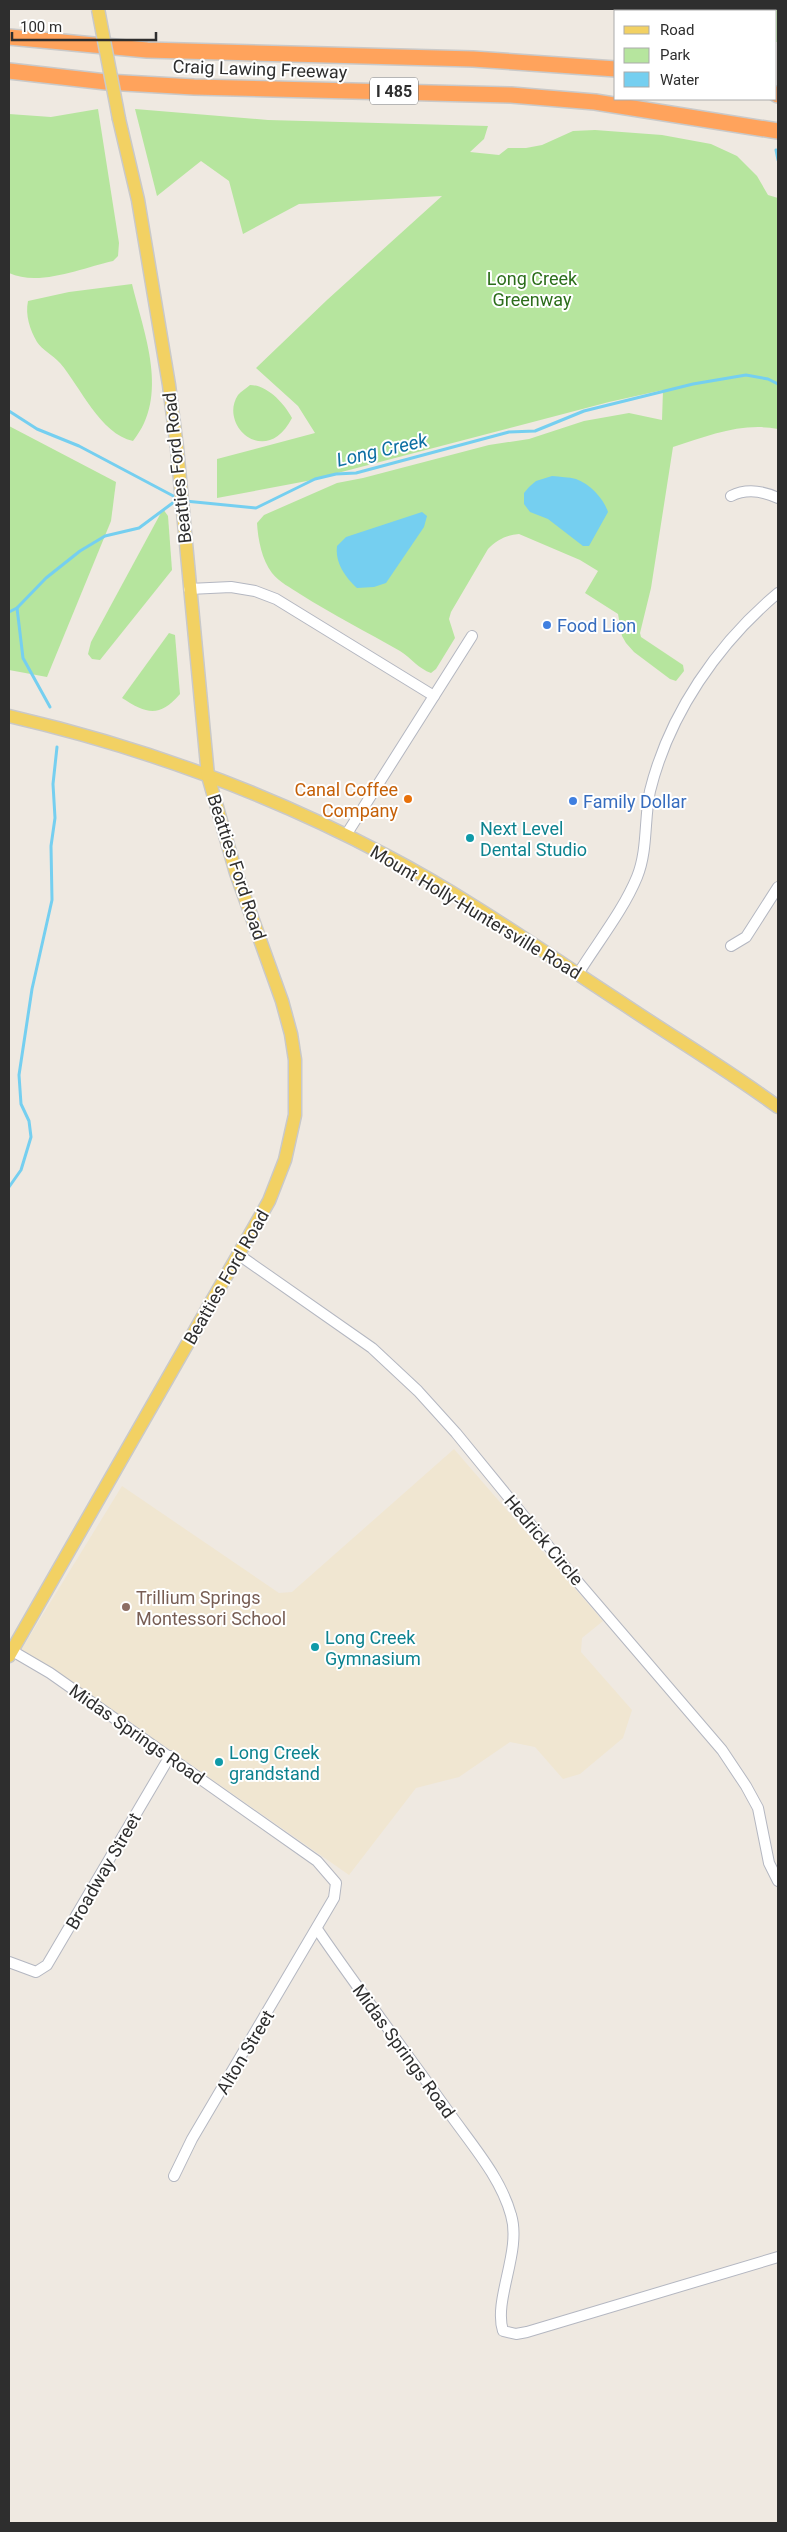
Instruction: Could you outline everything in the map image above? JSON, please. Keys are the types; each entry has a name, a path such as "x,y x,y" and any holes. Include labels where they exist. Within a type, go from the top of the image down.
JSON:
{"highway":[{"name":"Craig Lawing Freeway","path":"9,37 147,50 473,59 614,69"},
{"name":"Craig Lawing Freeway","path":"9,71 87,80 194,87 511,94 604,103 778,131"}],"main road":[{"name":"Beatties Ford Road","path":"10,1652 269,1202 285,1160 294,1115 295,1060 291,1034 282,1000 236,874 208,776 169,385 138,200 98,9"},
{"name":"Mount Holly-Huntersville Road","path":"9,716 95,739 208,776 346,835 431,881 578,974 778,1107"}],"street":[{"path":"731,496 746,491 758,491 778,498"},
{"path":"189,589 231,586 255,591 276,600 434,696"},
{"path":"578,974 637,877 643,852 650,790 659,763 681,714 713,661 745,624 778,593"},
{"path":"346,835 472,636"},
{"path":"731,946 746,936 778,887"},
{"name":"Hedrick Circle","path":"239,1255 372,1348 418,1391 456,1433 572,1575 722,1750 758,1808 769,1863 778,1881"},
{"name":"Midas Springs Road","path":"10,1652 50,1673 170,1756 317,1861 333,1877 336,1894 317,1929 459,2127 505,2197 514,2223 514,2237 502,2309 501,2323 504,2331 516,2334 527,2332 778,2257"},
{"name":"Broadway Street","path":"9,1962 36,1972 41,1970 51,1959 170,1756"},
{"name":"Alton Street","path":"174,2176 201,2125 317,1929"}],"shaded area":[{"path":"454,1449 603,1621 582,1638 581,1652 632,1710 623,1738 580,1774 563,1779 535,1747 510,1742 459,1777 416,1788 349,1875 118,1714 21,1650 122,1486 279,1593 292,1592"}],"green space":[{"path":"778,9 778,42 777,10 640,10"},
{"path":"98,109 119,243 118,256 113,261 61,275 34,278 21,277 9,273 9,114 51,117"},
{"name":"Long Creek Greenway","path":"135,109 268,120 488,126 484,139 470,152 499,155 508,148 526,148 542,145 573,131 595,130 662,135 711,144 737,156 757,176 768,195 778,198 778,429 751,427 725,431 673,447 651,588 640,633 641,637 683,665 684,671 676,681 670,679 634,652 622,636 618,614 585,593 598,571 580,560 519,534 502,538 488,549 451,612 449,619 455,638 436,669 431,673 400,651 312,602 285,585 275,576 266,562 258,536 257,523 264,515 337,483 489,445 529,439 584,421 629,413 662,420 663,390 609,402 307,481 217,498 217,459 315,433 298,406 256,368 327,300 442,196 299,204 243,234 229,181 201,161 157,196"},
{"path":"132,284 151,364 152,385 150,405 144,423 133,441 121,437 110,429 92,408 60,363 39,345 30,327 27,312 28,301 69,292"},
{"path":"250,385 269,391 292,418 281,433 270,440 258,441 248,437 239,429 234,418 234,407 238,395"},
{"path":"9,426 116,482 111,521 47,677 9,670"},
{"path":"163,509 168,516 172,570 100,660 92,659 88,654 91,642"},
{"path":"169,633 175,635 180,694 173,702 159,710 152,711 139,708 122,698"}],"water":[{"path":"552,476 573,478 581,481 596,492 606,507 608,512 589,546 583,546 548,519 530,512 524,504 524,493 529,487 536,481"},
{"path":"422,512 427,516 424,527 386,583 374,587 357,588 339,564 337,546 346,537"}],"waterway":[{"path":"776,150 778,160"},
{"name":"Long Creek","path":"185,501 256,508 315,479 336,474 356,473 509,432 535,431 584,411 693,384 746,375 768,379 778,384"},
{"name":"Long Creek","path":"9,411 37,429 79,446 179,499"},
{"path":"9,612 17,608 46,578 80,551 105,536 139,528 178,499"},
{"path":"17,608 23,658 50,707"},
{"path":"9,1187 21,1170 31,1137 29,1121 21,1104 19,1075 32,989 52,900 51,846 55,818 53,784 57,747"}],"place":[{"name":"Food Lion","path":"547,625"},
{"name":"Canal Coffee Company","path":"408,799"},
{"name":"Family Dollar","path":"573,801"},
{"name":"Next Level Dental Studio","path":"470,838"},
{"name":"Trillium Springs Montessori School","path":"126,1607"},
{"name":"Long Creek Gymnasium","path":"315,1647"},
{"name":"Long Creek grandstand","path":"219,1762"}]}
